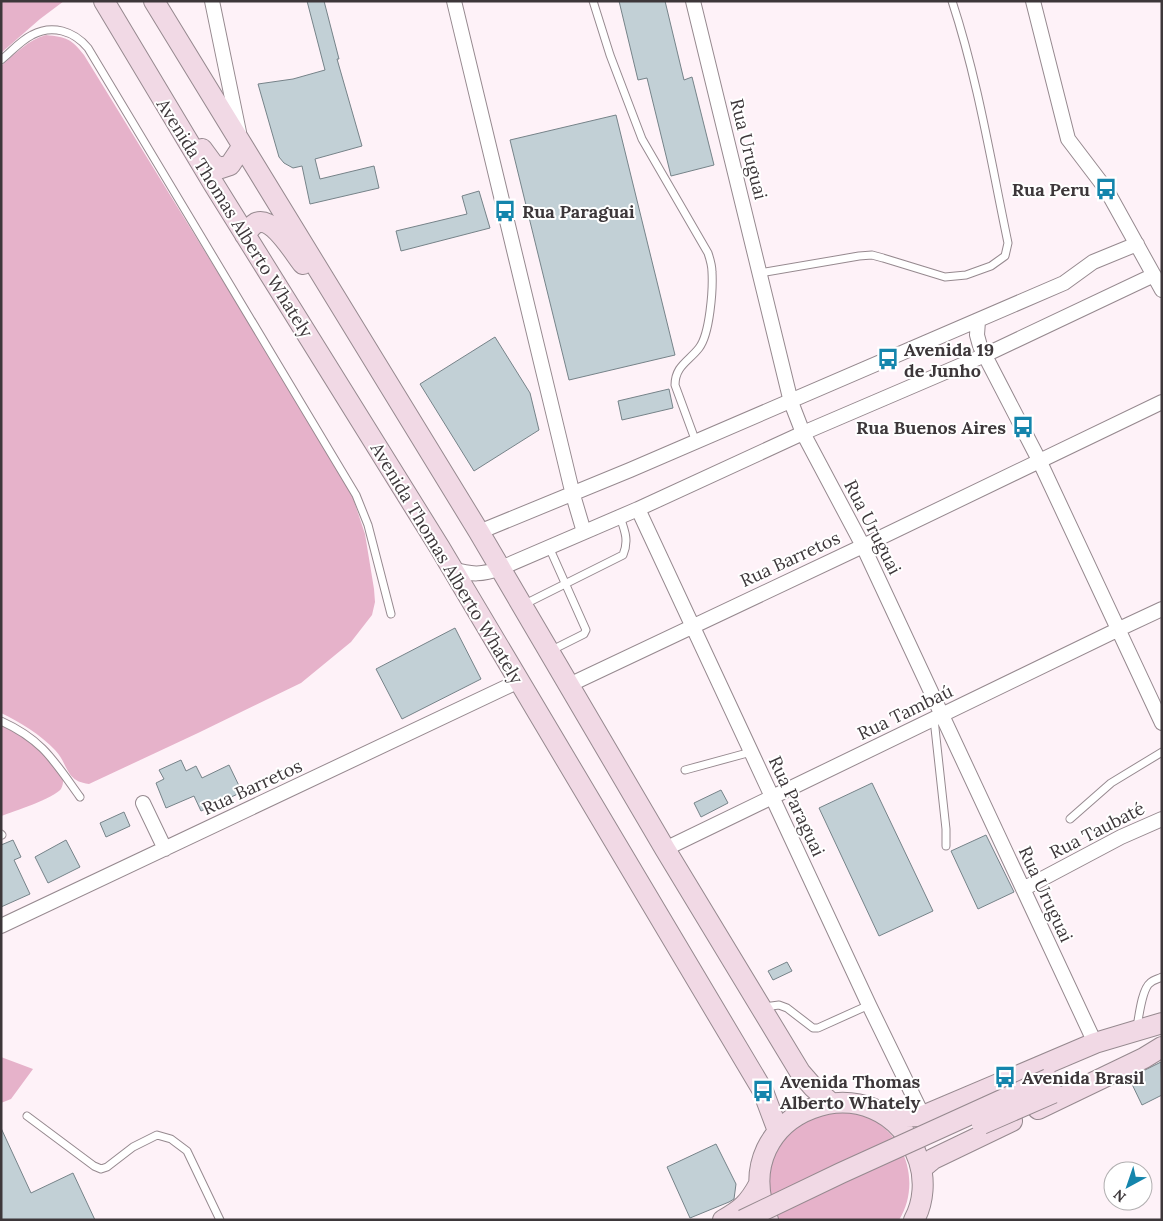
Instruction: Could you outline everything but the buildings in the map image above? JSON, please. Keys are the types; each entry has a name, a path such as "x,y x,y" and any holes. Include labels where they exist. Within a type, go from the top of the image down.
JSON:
{"main road":[{"name":"Avenida Thomas Alberto Whately","path":"104,1 163,101 519,681 763,1091 778,1131"},
{"path":"154,1 480,532 665,849 800,1072 813,1087 832,1102"},
{"path":"163,101 192,134 213,164 221,168 230,165 242,147"},
{"path":"245,235 255,224 262,222 279,232 309,273 343,308"},
{"path":"888,1117 923,1116 1095,1043 1136,1030 1162,1025"},
{"path":"773,1220 1051,1086 1162,1025"},
{"path":"743,1220 841,1173 1162,1042"},
{"path":"921,1169 932,1158 1144,1058 1162,1047"},
{"path":"768,1220 762,1205 759,1184 761,1165 768,1147 778,1131 794,1117 812,1107 832,1102 851,1103 871,1108 888,1117 914,1147 921,1169 923,1191 918,1213 914,1220"},
{"path":"723,1220 746,1205 759,1184"}],"street":[{"path":"212,1 242,147"},
{"path":"454,1 572,495 584,532"},
{"name":"Rua Uruguai","path":"694,1 791,402 803,433 863,546 938,718 1023,889 1095,1043"},
{"path":"1033,1 1068,139 1106,190 1162,290"},
{"path":"480,532 572,495 1064,284 1093,262 1137,244"},
{"path":"452,570 471,574 489,572 501,568 638,509 803,433 985,355 1154,275"},
{"path":"978,320 978,342 1039,460 1162,723"},
{"name":"Rua Barretos","path":"569,685 1162,402"},
{"name":"Rua Paraguai","path":"638,509 869,1006 923,1116"},
{"name":"Rua Tambaú","path":"665,849 1162,610"},
{"name":"Rua Barretos","path":"1,926 519,681"},
{"path":"142,803 165,849"},
{"name":"Rua Taubaté","path":"1023,889 1121,837 1162,819"}],"lane":[{"path":"593,1 610,56 642,139 708,253 712,270 708,326 700,347 678,369 675,377 675,385 696,442"},
{"path":"760,273 858,256 872,256 945,277 966,275 991,266 1005,256 1008,243 981,112 964,38 952,1"},
{"path":"1,60 26,39 45,30 59,30 72,34 88,48 356,495 368,525 391,614"},
{"path":"523,606 623,555 627,547 627,537 620,517"},
{"path":"549,547 586,630 584,634 549,652"},
{"path":"938,718 946,846"},
{"path":"1,721 17,728 35,740 50,755 80,797"},
{"path":"685,770 751,752"},
{"path":"1070,819 1110,784 1162,752"},
{"path":"1136,1030 1144,992 1150,983 1162,977"},
{"path":"761,1007 779,1005 787,1008 813,1028 818,1028 869,1006"},
{"path":"27,1116 94,1166 101,1169 107,1167 133,1147 157,1135 171,1139 187,1151 220,1220"}],"shaded area":[{"path":"1,1 64,1 1,53"},
{"path":"46,35 68,40 76,45 84,55 325,447 353,498 365,534 375,602 372,615 351,642 301,683 89,784 76,780 71,776 55,750 37,734 1,713 1,66 28,44"},
{"path":"1,721 17,728 63,773 63,783 57,793 1,816"},
{"path":"1,1057 33,1069 11,1099 1,1103"},
{"path":"833,1110 859,1114 873,1120 895,1139 907,1165 909,1179 909,1193 899,1220 778,1220 769,1201 770,1159 794,1125"}],"place":[{"name":"Rua Peru","path":"1106,189"},
{"name":"Rua Paraguai","path":"505,211"},
{"name":"Avenida 19 de Junho","path":"888,359"},
{"name":"Rua Buenos Aires","path":"1023,427"},
{"name":"Avenida Brasil","path":"1005,1077"},
{"name":"Avenida Thomas Alberto Whately","path":"763,1091"}]}
